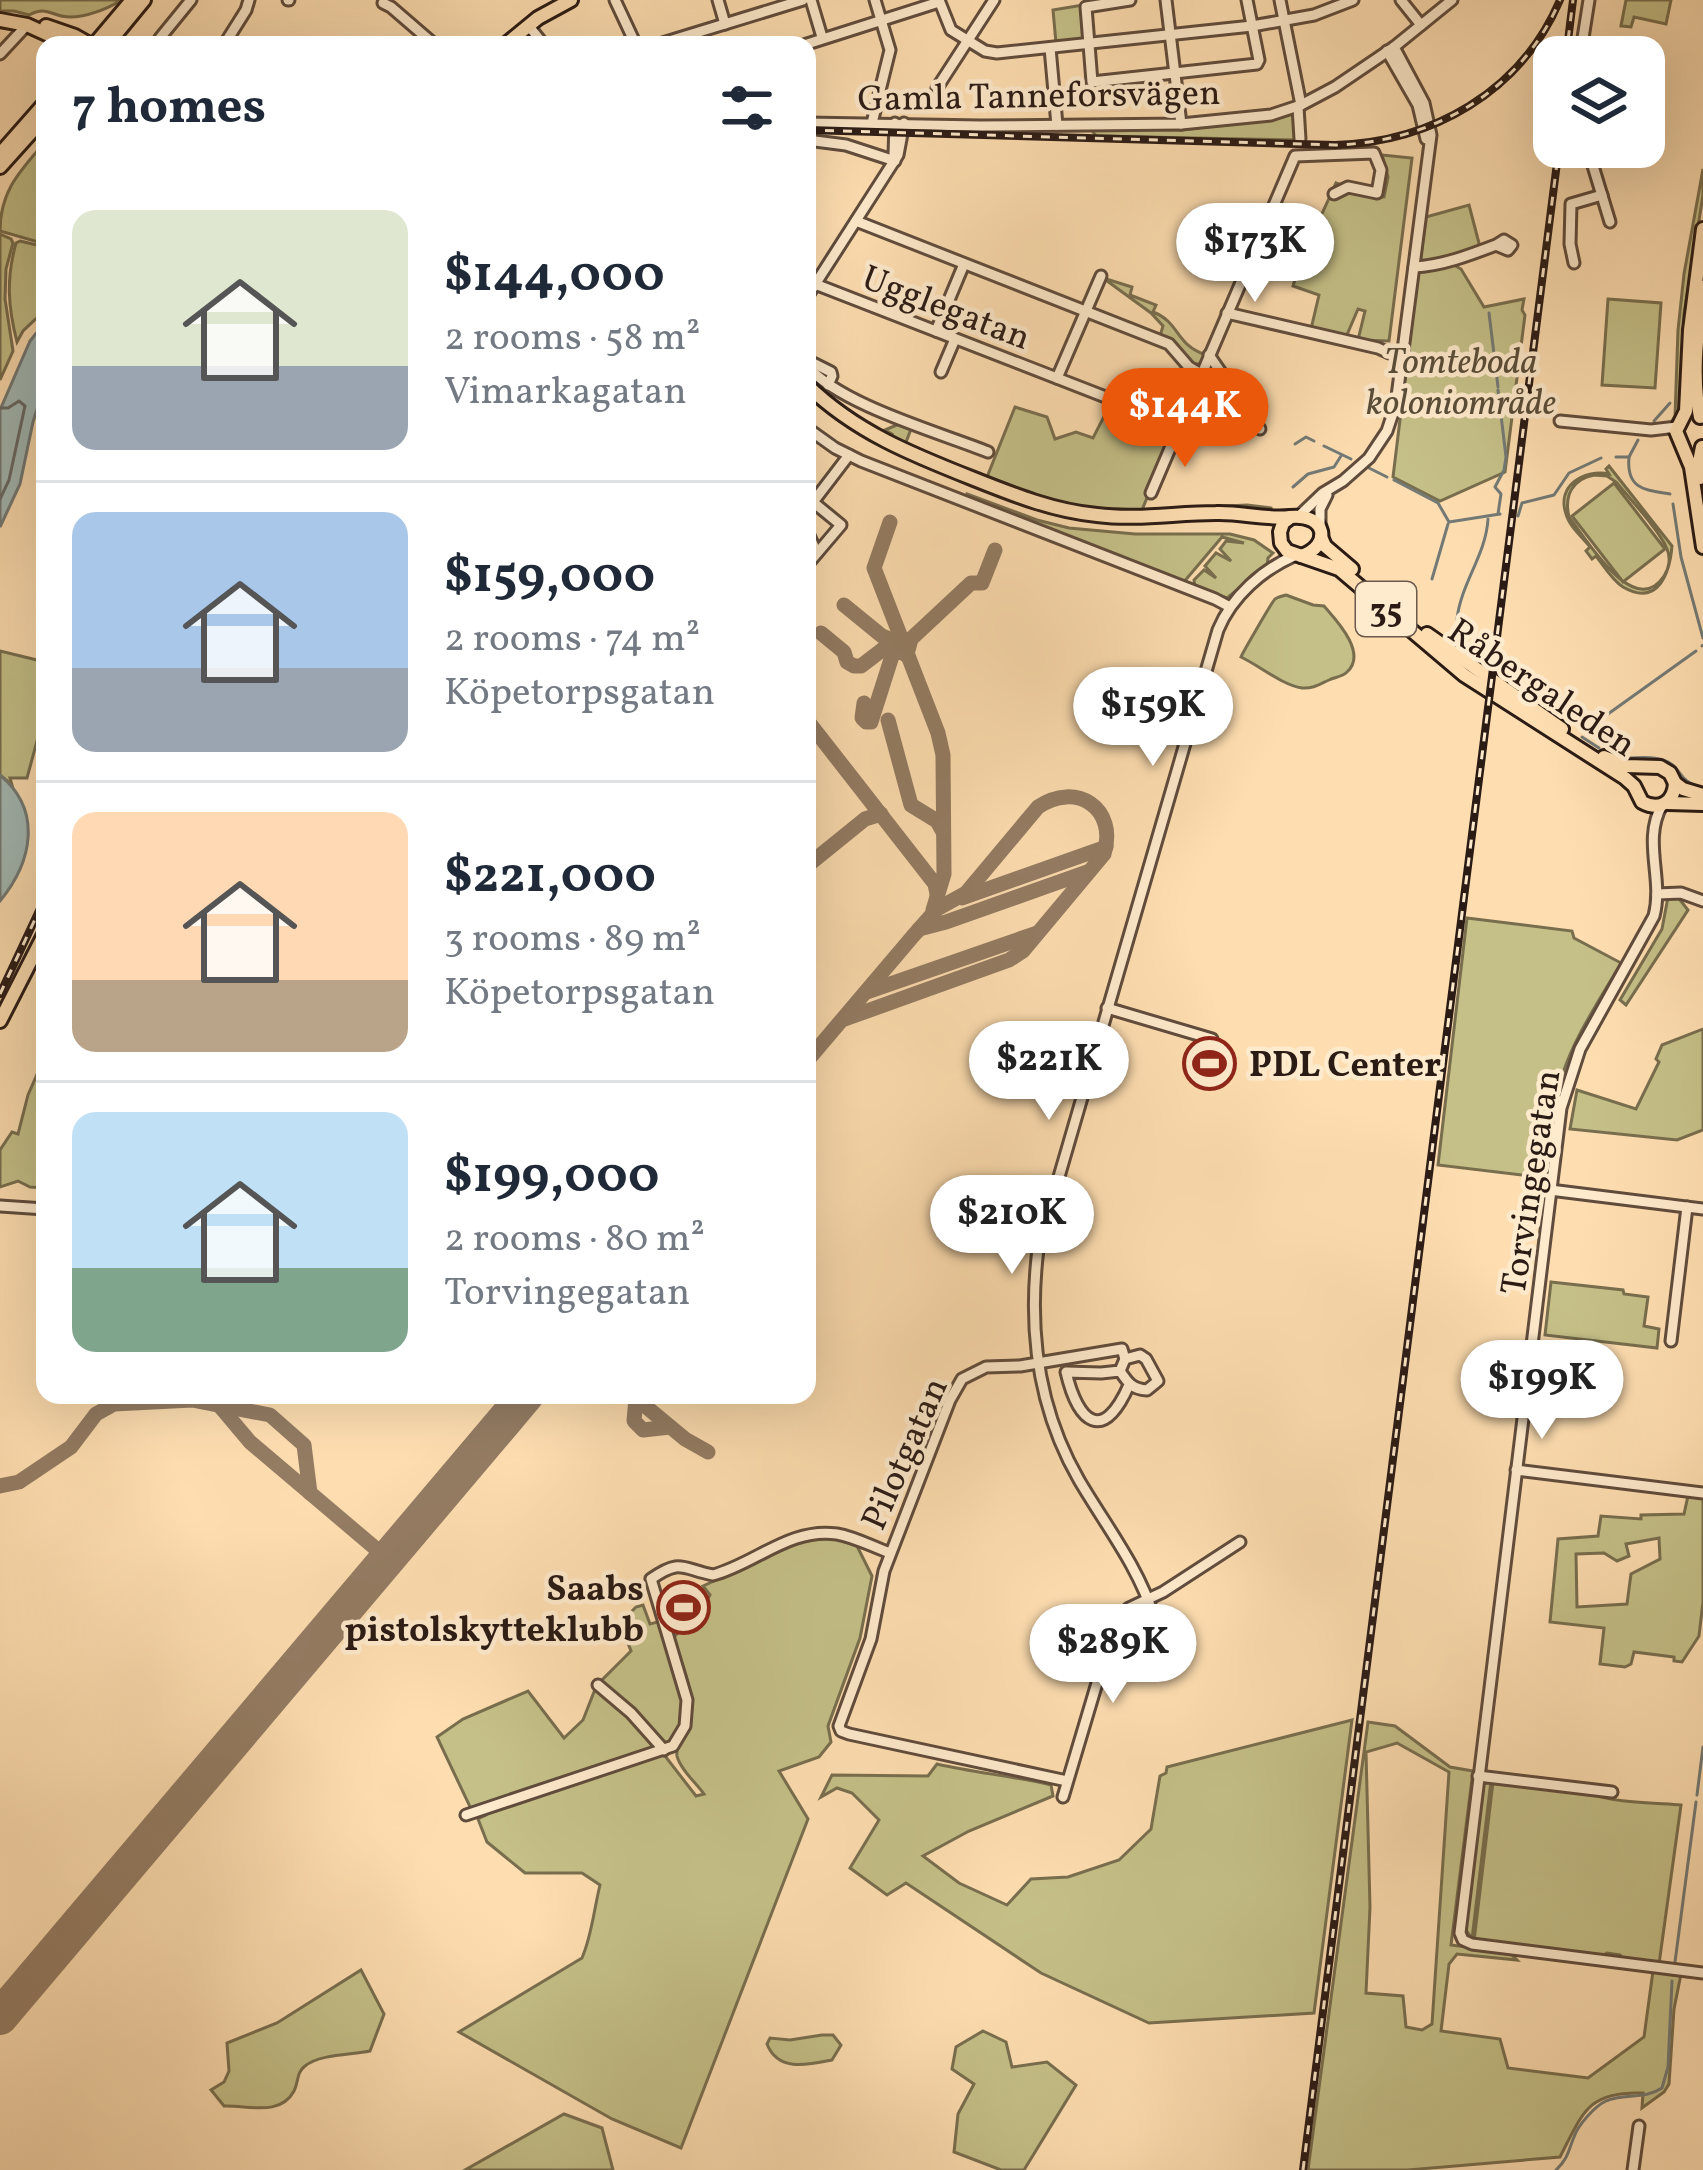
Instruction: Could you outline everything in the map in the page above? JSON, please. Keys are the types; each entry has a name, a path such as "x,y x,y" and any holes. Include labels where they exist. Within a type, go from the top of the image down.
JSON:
{"main road":[{"path":"112,36 132,0"},
{"path":"113,36 144,0"},
{"path":"516,36 571,0"},
{"path":"0,20 39,24 64,36"},
{"path":"0,154 36,113"},
{"path":"0,167 36,127"},
{"path":"1703,230 1681,433 1703,547"},
{"path":"1681,433 1702,418 1696,368 1703,286"},
{"path":"816,393 846,419 894,447 1042,505 1102,516 1223,512 1295,516"},
{"name":"35","path":"816,404 891,454 1040,511 1122,524 1246,521 1270,528 1287,551 1299,555 1315,549 1320,533 1312,519 1295,516"},
{"path":"1681,433 1694,449 1703,446"},
{"path":"1703,446 1699,462 1703,497"},
{"path":"1280,541 1282,526 1295,516"},
{"name":"Råbergaleden","path":"1320,533 1325,546 1431,638 1602,757 1626,766 1649,766"},
{"name":"Råbergaleden","path":"1299,555 1339,568 1464,675 1634,786"},
{"path":"1649,766 1634,786 1642,802 1649,806 1703,804"},
{"name":"35","path":"1649,766 1666,769 1686,791 1703,795"},
{"path":"1664,804 1675,783"},
{"path":"0,1021 36,951"}],"street":[{"path":"162,36 191,0"},
{"path":"230,36 249,0"},
{"path":"631,0 616,2 632,36"},
{"path":"718,0 724,24"},
{"path":"685,36 807,0 822,38"},
{"path":"872,123 890,50 875,0"},
{"path":"937,88 994,0"},
{"path":"1130,0 1086,8 1092,82 1257,64 1247,0"},
{"path":"1166,0 1180,124"},
{"path":"1280,0 1299,106 1300,139"},
{"path":"816,40 939,1 949,28 993,53 1252,26 1314,15 1353,0"},
{"path":"1401,0 1421,25"},
{"name":"Gamla Tanneforsvägen","path":"816,123 1180,124 1271,115 1335,87 1452,0"},
{"path":"1583,36 1589,0"},
{"path":"382,3 424,36"},
{"path":"0,54 27,25"},
{"path":"528,25 537,36"},
{"path":"1050,48 1057,125"},
{"path":"1295,516 1369,458 1387,431 1396,404 1431,135 1424,104 1390,49"},
{"path":"816,282 895,160 899,123"},
{"path":"816,141 895,160"},
{"path":"1151,494 1291,163 1299,154 1374,153 1381,170 1377,193 1348,187 1334,194"},
{"path":"1593,168 1610,222"},
{"path":"1574,263 1571,204 1601,196"},
{"path":"856,221 1169,344 1201,374"},
{"path":"1414,267 1496,244"},
{"path":"936,331 964,264"},
{"path":"1058,378 1101,276"},
{"name":"Ugglegatan","path":"816,284 1126,405"},
{"path":"1227,314 1389,353 1403,351"},
{"path":"941,372 955,339"},
{"path":"1209,355 1260,429"},
{"path":"816,364 831,372 828,385 854,399 988,452"},
{"path":"1560,421 1681,433"},
{"path":"816,434 849,455 1230,607"},
{"path":"816,498 849,455"},
{"path":"1320,533 1322,502 1336,485"},
{"path":"816,510 841,525 817,553"},
{"path":"1266,573 1280,541"},
{"path":"1154,1617 1125,1552 1081,1483 1049,1414 1033,1308 1040,1233 1215,639 1244,590 1299,555"},
{"name":"Torvingegatan","path":"1642,802 1652,830 1656,908 1585,1037 1561,1108 1460,1928 1461,1937 1472,1944 1703,1973"},
{"name":"Torvingegatan","path":"1652,830 1664,804"},
{"path":"1657,894 1681,893 1703,901"},
{"path":"1107,1007 1212,1039"},
{"path":"1550,1190 1703,1209"},
{"path":"0,1206 36,1208"},
{"path":"1671,1341 1687,1207"},
{"path":"1038,1364 1124,1354 1140,1355 1158,1381 1147,1390 1130,1385 1120,1371 1124,1354"},
{"name":"Pilotgatan","path":"664,1750 673,1746 685,1726 687,1700 651,1579 672,1565 721,1573 810,1534 842,1535 890,1553 962,1379 992,1366 1038,1364"},
{"path":"1120,1371 1066,1372 1075,1402 1085,1414 1106,1421 1130,1385"},
{"path":"1516,1470 1703,1493"},
{"path":"1063,1796 1114,1627 1122,1614 1240,1542"},
{"path":"890,1553 871,1639 839,1729 1067,1781"},
{"path":"466,1815 664,1750 598,1684"},
{"path":"1478,1776 1612,1792"},
{"path":"1633,2170 1639,2126"}],"green space":[{"path":"0,0 121,0 97,12 70,17 45,11 29,15 0,11"},
{"path":"1626,0 1671,0 1666,24 1634,17 1631,27 1621,26"},
{"path":"1083,5 1086,40 1056,43 1053,10"},
{"path":"1295,113 1297,140 1096,136 1093,132 1094,128 1182,130"},
{"path":"36,153 36,241 0,231 8,193"},
{"path":"1382,155 1412,158 1389,341 1358,340 1365,311 1358,309 1346,337 1311,329 1319,295 1293,286 1302,256 1293,251 1301,230 1315,229 1336,183 1384,197 1388,177"},
{"path":"1703,169 1684,314 1682,406 1669,426 1675,416 1684,274"},
{"path":"1469,205 1480,247 1420,263 1426,217"},
{"path":"0,234 13,243 5,299 13,351 0,380"},
{"path":"16,243 36,245 36,319 17,342 10,305"},
{"name":"Tomteboda koloniområde","path":"1452,264 1461,269 1484,307 1524,299 1525,315 1505,472 1440,501 1393,477 1418,272"},
{"path":"1103,278 1132,287 1130,295 1156,305 1153,312 1206,355 1201,364 1192,364 1178,346 1160,336 1163,326 1151,313"},
{"path":"1608,299 1661,303 1655,388 1602,385"},
{"path":"1152,378 1170,384 1154,419 1176,427 1142,510 1247,505 1271,508 1271,513 1114,513 1048,502 889,440 892,434 885,430 899,424 911,429 905,445 987,477 1015,407 1047,417 1055,439 1076,432 1093,438 1111,403 1140,406"},
{"path":"1609,466 1672,546 1668,568 1668,552 1658,533 1607,476 1586,477 1575,485 1569,496 1569,517 1625,583 1639,589 1652,587 1667,571 1660,584 1646,593 1623,587 1596,556 1592,559 1586,551 1590,547 1566,514 1569,487 1591,474 1609,474"},
{"path":"1614,483 1665,549 1623,582 1572,516"},
{"path":"967,494 1069,528 1230,534 1254,540 1273,553 1267,566 1227,598 1195,587 1194,580 1204,570 1216,578 1205,566 1216,553 1231,561 1220,549 1226,541 1244,543 1222,537 1183,583 966,498"},
{"path":"1286,595 1324,606 1342,628 1354,656 1345,674 1302,688 1241,657 1275,599"},
{"path":"0,651 36,660 36,745 27,778 10,778 12,785 0,775"},
{"path":"1677,896 1688,910 1626,1005 1620,1000 1662,929 1668,897"},
{"path":"1467,918 1572,931 1574,938 1621,963 1563,1073 1546,1178 1438,1165"},
{"path":"1703,1029 1703,1130 1677,1140 1570,1129 1577,1090 1636,1109 1659,1062 1662,1045"},
{"path":"36,1077 36,1187 18,1181 0,1187 0,1150 12,1132 18,1134"},
{"path":"1551,1282 1648,1297 1644,1326 1659,1329 1657,1348 1545,1335"},
{"path":"1688,1496 1703,1498 1699,1636 1682,1662 1634,1652 1631,1664 1625,1667 1600,1664 1604,1628 1550,1622 1558,1539 1598,1536 1601,1516 1641,1519 1641,1515 1684,1514","holes":["1659,1538 1660,1559 1631,1574 1627,1604 1577,1607 1576,1554 1604,1553 1617,1561 1629,1556 1626,1544"]},
{"path":"821,1537 857,1546 872,1576 860,1638 828,1726 831,1742 819,1757 779,1771 808,1819 681,2148 612,2119 459,2032 582,1958 600,1885 582,1873 525,1873 487,1842 478,1819 486,1811 662,1752 696,1796 704,1794 677,1756 691,1703 673,1638 687,1624 667,1605 681,1591 701,1611 710,1595 703,1586 806,1539"},
{"path":"643,1605 650,1624 658,1622 659,1616 683,1697 681,1726 665,1746 600,1682 631,1651 620,1623"},
{"path":"596,1687 622,1707 659,1748 472,1811 437,1737 463,1719 528,1691 564,1738 583,1720"},
{"path":"1352,1720 1314,2013 1149,2023 1041,1973 906,1883 887,1895 850,1868 879,1820 852,1793 837,1788 821,1797 832,1775 928,1776 937,1764 1051,1785 1053,1796 923,1856 959,1883 1007,1905 1031,1879 1068,1877 1119,1860 1151,1829 1160,1776 1167,1767"},
{"path":"1368,1722 1395,1726 1450,1767 1473,1771 1451,1945 1510,1953 1517,1960 1457,1954 1449,1964 1441,2031 1500,2039 1508,2068 1588,2078 1644,2037 1653,1971 1681,1974 1669,2084 1642,2108 1643,2093 1610,2096 1589,2107 1560,2157 1408,2170 1308,2170","holes":["1397,1743 1449,1772 1432,2024 1422,2030 1406,2027 1403,1996 1366,1993 1370,1907 1366,1752"]},
{"path":"1491,1781 1472,1939 1465,1928 1481,1790"},
{"path":"1493,1782 1681,1805 1659,1964 1607,1953 1474,1941"},
{"path":"361,1970 384,2014 370,2051 311,2062 281,2104 224,2106 211,2090 224,2082 229,2071 227,2043 277,2023"},
{"path":"983,2031 1006,2042 1012,2067 1047,2062 1076,2085 1024,2170 1001,2170 954,2152 958,2114 974,2084 952,2069 956,2047"},
{"path":"833,2035 841,2045 832,2060 786,2063 767,2044 770,2038"},
{"path":"564,2114 602,2128 613,2170 465,2170"}],"water":[{"path":"36,333 36,413 20,484 0,527 0,410"},
{"path":"0,775 23,804 28,837 20,870 0,901"}],"waterway":[{"path":"1489,313 1498,387"},
{"path":"1498,390 1506,457 1495,487 1501,494 1498,514"},
{"path":"1654,421 1670,403"},
{"path":"1295,444 1306,437 1314,441"},
{"path":"1616,457 1629,457 1638,440"},
{"path":"1324,446 1351,459"},
{"path":"1293,487 1308,474 1334,467 1341,456"},
{"path":"1629,457 1634,482 1670,494"},
{"path":"1518,516 1522,503 1554,495 1569,473 1601,458"},
{"path":"1369,468 1387,477"},
{"path":"1394,480 1438,503 1449,522 1500,514"},
{"path":"1673,504 1681,557 1703,638"},
{"path":"1457,619 1488,519"},
{"path":"1432,579 1448,524"},
{"path":"1527,679 1587,729 1696,651"},
{"path":"1582,737 1599,748"},
{"path":"1622,758 1663,760 1688,782 1703,788"},
{"path":"1697,1795 1703,1747"},
{"path":"1675,1962 1696,1802"},
{"path":"1556,2170 1579,2127 1597,2107 1662,2088 1668,2067 1672,1981"}],"taxiway":[{"path":"890,522 874,568 943,755 944,874 933,910"},
{"path":"907,654 911,639 971,583 982,583 995,550"},
{"path":"844,605 882,636 897,642"},
{"path":"821,633 854,666 897,642"},
{"path":"864,703 862,718 871,722 892,656 899,651 908,656"},
{"path":"888,720 911,805 937,821 943,832"},
{"path":"816,732 935,884 938,899"},
{"path":"816,1050 913,936 937,909 966,893 1038,807 1052,800 1079,798 1099,812 1107,838 1104,854 1023,951 842,1020"},
{"path":"816,859 865,819 881,814"},
{"path":"962,898 1106,847"},
{"path":"919,929 1087,872"},
{"path":"867,992 1037,933"},
{"path":"0,1486 19,1482 71,1447 96,1414 114,1404"},
{"path":"213,1404 270,1415 304,1445 310,1493"},
{"path":"218,1404 250,1442 388,1559"},
{"path":"635,1404 634,1421 643,1430 670,1427"},
{"path":"643,1404 708,1452"}],"runway":[{"path":"0,2017 518,1404"}],"railway":[{"path":"816,130 1335,145 1371,142 1439,122 1497,86 1543,33 1560,0"},
{"path":"1569,36 1573,0"},
{"path":"1303,2170 1556,168"},
{"path":"0,994 36,917"}],"place":[{"name":"PDL Center","path":"1210,1063"},
{"name":"Saabs pistolskytteklubb","path":"683,1608"}]}
